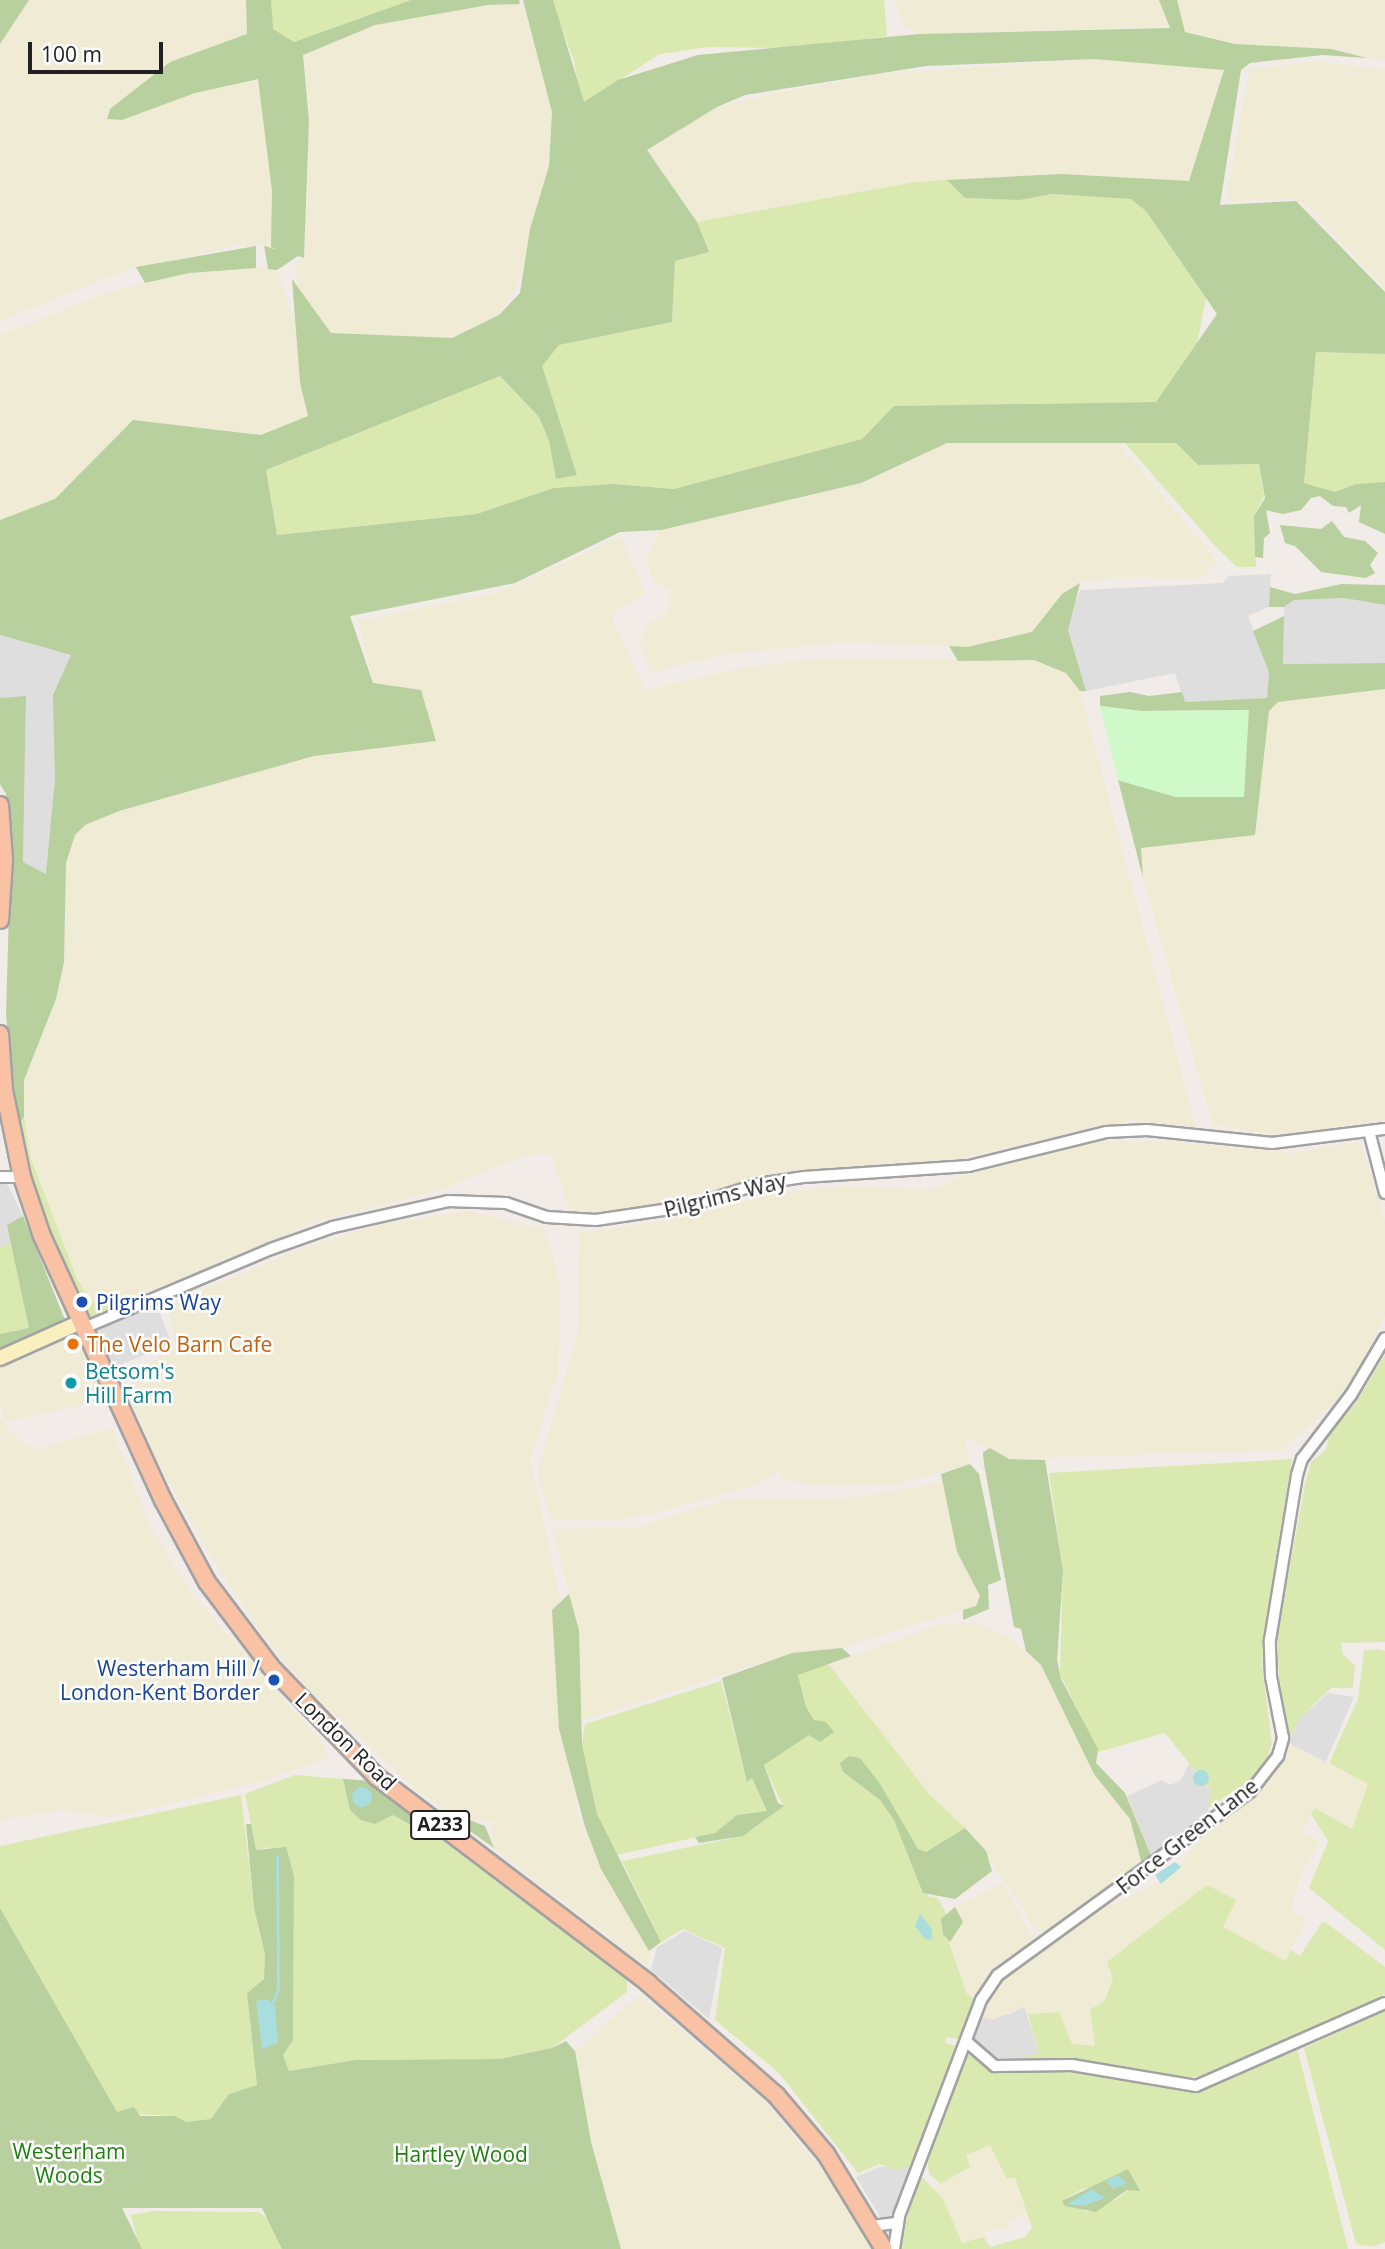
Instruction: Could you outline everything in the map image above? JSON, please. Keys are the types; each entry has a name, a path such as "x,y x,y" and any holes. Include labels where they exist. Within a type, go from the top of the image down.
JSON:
{"main road":[{"path":"0,805 4,860 0,920"},
{"name":"A233","path":"0,1034 4,1090 22,1177 42,1236 83,1325"},
{"name":"London Road","path":"83,1325 163,1500 207,1582 271,1667 377,1777 648,1983 776,2095 826,2154 884,2249"}],"street":[{"name":"Pilgrims Way","path":"0,1358 271,1249 333,1227 437,1202 478,1200 564,1220 596,1220 690,1206 758,1184 804,1177 969,1166 1106,1132 1147,1130 1272,1143 1385,1129"},
{"path":"1369,1131 1385,1193"},
{"path":"0,1177 22,1177"},
{"name":"Force Green Lane","path":"894,2249 898,2223 981,2000 998,1975 1250,1791 1278,1756 1283,1738 1272,1685 1270,1640 1301,1459 1357,1386 1385,1338"},
{"path":"967,2042 995,2066 1072,2064 1196,2086 1385,2003"},
{"path":"872,2226 898,2223"}],"shaded area":[{"path":"29,0 246,0 247,34 170,62 137,92 106,111 107,119 122,120 199,91 258,78 272,191 271,247 242,245 129,269 0,321 0,44"},
{"path":"895,0 1160,0 1168,23 1163,27 919,34 904,25"},
{"path":"1177,0 1385,0 1385,60 1325,49 1262,49 1185,33"},
{"path":"520,4 527,9 547,61 552,112 549,166 524,268 513,293 499,315 452,338 381,343 322,332 299,293 295,265 304,258 308,198 309,106 303,55 375,25 488,5"},
{"path":"1094,59 1224,70 1189,181 1061,174 915,182 697,222 647,149 717,107 777,93 879,74"},
{"path":"1317,61 1385,70 1385,289 1307,205 1292,199 1231,201 1227,196 1249,69"},
{"path":"246,267 277,270 295,323 300,383 308,416 261,435 133,420 55,499 0,520 0,335 112,291 189,273"},
{"path":"947,443 1118,443 1217,561 1200,578 1115,577 1080,583 1062,594 1032,632 967,647 842,642 720,655 654,672 649,667 640,642 647,625 669,612 669,590 652,580 646,556 661,530 861,483"},
{"path":"621,537 645,594 614,612 613,620 645,690 748,667 807,660 1034,660 1066,673 1080,691 1196,1127 1132,1120 961,1158 786,1171 663,1203 600,1213 570,1212 550,1153 523,1156 443,1189 318,1221 140,1296 112,1305 90,1302 56,1232 30,1156 24,1117 24,1080 56,999 64,962 66,863 75,835 85,825 119,811 314,756 435,741 420,690 373,683 359,621 497,593"},
{"path":"1271,574 1269,607 1248,616 1269,674 1267,698 1184,702 1175,673 1086,691 1068,630 1071,608 1081,590 1223,583 1228,576"},
{"path":"1344,598 1385,605 1385,663 1283,664 1284,607 1294,600"},
{"path":"0,635 74,656 55,778 47,875 23,862 26,697 0,698"},
{"path":"1385,689 1385,1120 1277,1135 1213,1125 1143,878 1141,848 1255,835 1269,711 1278,702 1315,695"},
{"path":"1164,1141 1295,1153 1358,1142 1364,1155 1385,1221 1385,1316 1359,1370 1336,1400 1283,1450 1011,1459 965,1437 970,1464 891,1486 814,1486 783,1479 779,1472 751,1486 655,1513 622,1519 553,1520 550,1516 537,1472 578,1331 579,1233 664,1221 782,1192 845,1186 929,1190 965,1176 1096,1142"},
{"path":"0,1183 8,1185 23,1216 7,1225 12,1244 0,1247"},
{"path":"469,1211 543,1229 552,1249 560,1291 558,1371 530,1460 561,1603 552,1610 559,1729 576,1798 570,1801 577,1801 577,1813 601,1869 649,1951 648,1967 494,1848 491,1825 500,1822 453,1817 410,1784 308,1690 264,1637 209,1554 157,1460 129,1397 136,1371 176,1347 170,1315 173,1303 300,1249 377,1225"},
{"path":"156,1304 172,1344 113,1368 97,1328"},
{"name":"Betsom's Hill Farm","path":"78,1335 105,1400 5,1422 0,1406 0,1363"},
{"path":"0,1417 4,1426 33,1450 112,1428 149,1524 191,1593 322,1742 328,1757 265,1781 112,1817 60,1810 0,1821"},
{"path":"945,1482 957,1552 980,1596 975,1606 824,1653 791,1653 584,1720 579,1705 579,1630 552,1529 638,1527 728,1499 843,1499"},
{"path":"943,1623 975,1623 1006,1635 1040,1665 1103,1786 1119,1799 1130,1820 1141,1861 1044,1935 1032,1924 976,1838 929,1794 829,1665"},
{"path":"1328,1693 1354,1697 1326,1762 1288,1743 1298,1720"},
{"path":"1288,1743 1368,1784 1352,1829 1315,1808 1303,1831 1320,1842 1300,1877 1291,1910 1306,1921 1285,1961 1222,1927 1128,1949 1107,1962 1114,1978 1090,2021 1095,2046 1072,2044 1059,2012 1028,2014 1024,2007 992,2020 979,2016 997,1984 1014,1969 1111,1902 1113,1905 1158,1882 1182,1862 1225,1810 1273,1770"},
{"path":"1189,1764 1211,1792 1207,1814 1152,1858 1127,1796 1162,1780 1170,1785 1181,1780"},
{"path":"1002,1883 1036,1943 990,1974 975,1995 968,1995 950,1942 963,1922 955,1907"},
{"path":"685,1931 722,1948 709,2019 651,1970 657,1947"},
{"path":"639,1995 759,2095 833,2184 872,2249 621,2249 591,2142 575,2051"},
{"path":"1024,2006 1039,2053 997,2063 972,2038 979,2016 1011,2014"},
{"path":"990,2144 1007,2178 1015,2177 1026,2214 1010,2221 1010,2227 984,2232 984,2237 962,2244 934,2188 970,2167 966,2156"},
{"path":"879,2167 912,2167 890,2220 882,2220 856,2177"}],"green space":[{"path":"0,0 29,0 0,44"},
{"path":"246,0 271,0 273,29 294,42 411,0 519,0 520,4 488,5 375,25 303,55 309,121 304,258 298,256 277,270 268,269 264,246 279,250 271,247 272,191 258,79 195,93 122,120 107,119 110,109 170,62 247,34"},
{"path":"271,0 411,0 294,42 272,29"},
{"path":"523,0 553,0 584,102 618,80 698,55 919,34 1170,28 1159,0 1177,0 1185,32 1235,44 1331,49 1367,58 1323,55 1250,63 1241,70 1220,205 1296,201 1385,292 1385,354 1316,352 1304,483 1335,492 1356,484 1385,482 1385,534 1359,522 1361,505 1349,513 1346,507 1333,506 1320,496 1311,498 1301,510 1283,514 1266,510 1270,533 1264,538 1263,558 1255,557 1254,516 1265,498 1259,464 1198,465 1176,443 947,443 861,483 661,530 620,532 515,583 350,616 373,683 421,690 436,741 314,756 119,811 85,825 75,835 66,863 64,962 56,999 24,1080 24,1117 18,1125 6,1015 9,819 6,794 0,784 0,698 26,696 23,862 46,874 55,778 53,695 71,655 0,635 0,520 55,499 133,420 261,435 308,416 300,383 292,279 331,333 452,338 499,315 520,293 530,229 549,166 552,112","holes":["1094,59 1224,70 1189,181 1061,174 947,180 965,198 1020,200 1052,194 1131,199 1146,211 1217,314 1156,402 894,406 862,439 674,489 613,484 554,488 477,514 277,535 266,470 500,376 539,417 549,441 556,479 577,475 542,366 559,345 672,322 675,261 709,252 697,222 647,150 717,107 745,95 926,66"]},
{"path":"551,0 884,0 887,36 795,48 708,47 660,54 581,105 574,61"},
{"path":"947,180 966,198 1020,200 1049,194 1132,199 1146,211 1206,298 1197,344 1156,402 894,406 862,439 674,489 613,484 557,488 477,514 277,535 266,470 500,376 539,417 549,441 556,479 577,474 541,366 559,345 672,322 675,261 709,252 697,222 915,182"},
{"path":"256,246 256,268 189,273 145,283 136,267"},
{"path":"1316,352 1385,354 1385,482 1356,484 1335,492 1304,483"},
{"path":"1125,443 1176,443 1198,465 1259,464 1264,496 1254,516 1256,567 1237,567 1215,546"},
{"path":"1332,521 1344,537 1365,541 1378,553 1370,565 1375,573 1366,578 1321,572 1295,546 1285,543 1280,525 1321,529"},
{"path":"1080,583 1068,630 1086,691 1080,691 1066,673 1034,660 958,661 949,646 967,647 1032,632 1062,594"},
{"path":"1341,584 1385,585 1385,605 1344,598 1294,600 1284,607 1269,607 1270,587 1295,594"},
{"path":"1284,616 1283,664 1385,663 1385,689 1278,702 1269,711 1255,835 1141,848 1143,878 1118,780 1176,797 1249,710 1141,711 1100,706 1100,696 1130,692 1149,696 1182,692 1185,702 1267,698 1269,673 1253,631"},
{"path":"1100,706 1141,711 1249,710 1244,797 1176,797 1118,780"},
{"path":"24,1117 30,1156 76,1276 90,1302 112,1305 113,1310 89,1318 53,1243 25,1159 18,1125"},
{"path":"23,1216 67,1325 0,1350 0,1334 29,1328 7,1225"},
{"path":"12,1244 29,1328 0,1334 0,1247"},
{"path":"1385,1355 1385,1642 1341,1643 1343,1655 1355,1665 1353,1688 1331,1688 1298,1720 1290,1738 1280,1696 1277,1637 1305,1485 1311,1462 1326,1450 1330,1431 1355,1404"},
{"path":"990,1448 1009,1459 1045,1460 1063,1570 1057,1660 1061,1679 1098,1749 1096,1763 1125,1793 1152,1858 1141,1861 1130,1819 1094,1774 1041,1665 1026,1651 1021,1629 1014,1627 984,1464 983,1452"},
{"path":"1292,1459 1264,1632 1262,1666 1272,1744 1265,1762 1246,1783 1208,1808 1211,1791 1165,1733 1098,1752 1060,1674 1063,1570 1049,1473"},
{"path":"970,1464 979,1474 1001,1580 988,1585 989,1609 963,1620 963,1610 976,1606 980,1596 957,1552 941,1474"},
{"path":"569,1594 579,1630 582,1745 597,1814 661,1942 649,1951 601,1869 585,1827 559,1729 552,1610"},
{"path":"842,1648 851,1656 798,1675 806,1707 814,1720 826,1722 834,1732 820,1742 809,1735 764,1765 778,1803 784,1806 743,1836 699,1843 695,1837 715,1833 737,1815 767,1811 752,1778 747,1782 722,1678 792,1653"},
{"path":"1364,1650 1385,1651 1385,1950 1309,1888 1328,1841 1311,1814 1315,1808 1352,1829 1368,1784 1329,1763 1358,1699"},
{"path":"820,1664 829,1665 929,1794 965,1828 926,1852 918,1849 860,1758 843,1772 880,1800 894,1820 929,1897 938,1898 947,1915 941,1919 967,1994 976,1999 962,2040 946,2037 945,2043 960,2047 912,2167 894,2170 879,2164 858,2173 778,2072 715,2020 725,1948 683,1929 661,1942 622,1861 729,1839 754,1829 783,1806 764,1765 809,1735 814,1720 806,1707 798,1674"},
{"path":"721,1681 747,1781 752,1778 768,1812 737,1815 715,1833 617,1855 597,1814 582,1745 585,1724"},
{"path":"849,1756 860,1758 880,1784 918,1849 926,1852 965,1828 986,1851 992,1871 955,1899 923,1893 894,1820 880,1800 843,1772 840,1763"},
{"path":"295,1775 343,1779 346,1790 375,1824 393,1815 411,1825 415,1834 438,1837 627,1980 627,1992 552,2048 500,2059 355,2060 289,2071 283,2055 293,2040 294,1876 270,1847 256,1850 245,1794"},
{"path":"343,1779 373,1781 438,1837 415,1834 411,1825 393,1815 375,1824 361,1820 350,1810"},
{"path":"241,1795 254,1908 265,1954 264,1979 247,1993 257,2085 229,2094 212,2119 186,2122 175,2116 117,2113 0,1908 0,1846"},
{"path":"467,1819 485,1826 494,1848 460,1824"},
{"path":"246,1824 251,1824 256,1850 286,1847 294,1876 293,2040 283,2055 289,2071 355,2060 500,2059 552,2048 566,2041 575,2051 591,2142 621,2249 282,2249 262,2208 122,2208 142,2249 0,2249 0,1908 117,2112 134,2107 140,2116 175,2116 186,2122 211,2119 229,2094 257,2085 247,1993 264,1979 265,1954 254,1908"},
{"path":"1207,1885 1236,1900 1223,1927 1285,1961 1291,1950 1300,1956 1322,1922 1328,1924 1385,1967 1385,1995 1205,2075 1188,2078 1057,2059 997,2063 1039,2053 1028,2014 1059,2012 1072,2044 1095,2046 1090,2010 1105,2000 1113,1978 1107,1962"},
{"path":"955,1907 963,1922 950,1942 943,1934 941,1919"},
{"path":"1385,2011 1385,2242 1373,2247 1356,2244 1304,2048"},
{"path":"1297,2048 1348,2249 899,2249 919,2174 943,2199 962,2243 984,2237 990,2247 1025,2237 1032,2228 1015,2177 1007,2179 990,2145 966,2155 970,2167 940,2184 929,2173 927,2159 963,2058 972,2052 998,2073 1059,2070 1109,2074 1198,2091","holes":["1138,2181 1119,2198 1087,2212 1069,2197 1082,2189"]},
{"path":"1128,2169 1140,2191 1127,2190 1096,2212 1065,2206 1062,2201"},
{"path":"152,2211 258,2212 275,2224 289,2249 140,2249 131,2215"}],"water":[{"path":"1198,1770 1204,1770 1209,1778 1207,1784 1198,1786 1193,1781 1193,1775"},
{"path":"362,1787 369,1790 372,1797 369,1804 362,1807 355,1804 352,1797 355,1790"},
{"path":"1175,1862 1181,1867 1161,1884 1155,1875"},
{"path":"920,1914 932,1929 932,1939 926,1940 915,1926"},
{"path":"267,1999 275,2006 278,2043 262,2049 256,2001"},
{"path":"1118,2175 1127,2183 1114,2189 1105,2181"},
{"path":"1092,2189 1105,2198 1083,2206 1067,2204"}],"waterway":[{"path":"273,2002 278,1989 277,1857"}],"place":[{"name":"Pilgrims Way","path":"82,1302"},
{"name":"The Velo Barn Cafe","path":"73,1344"},
{"name":"Betsom's Hill Farm","path":"71,1383"},
{"name":"Westerham Hill / London-Kent Border","path":"274,1680"}],"park label":[{"name":"Hartley Wood","path":"461,2154"},
{"name":"Westerham Woods","path":"69,2163"}]}
